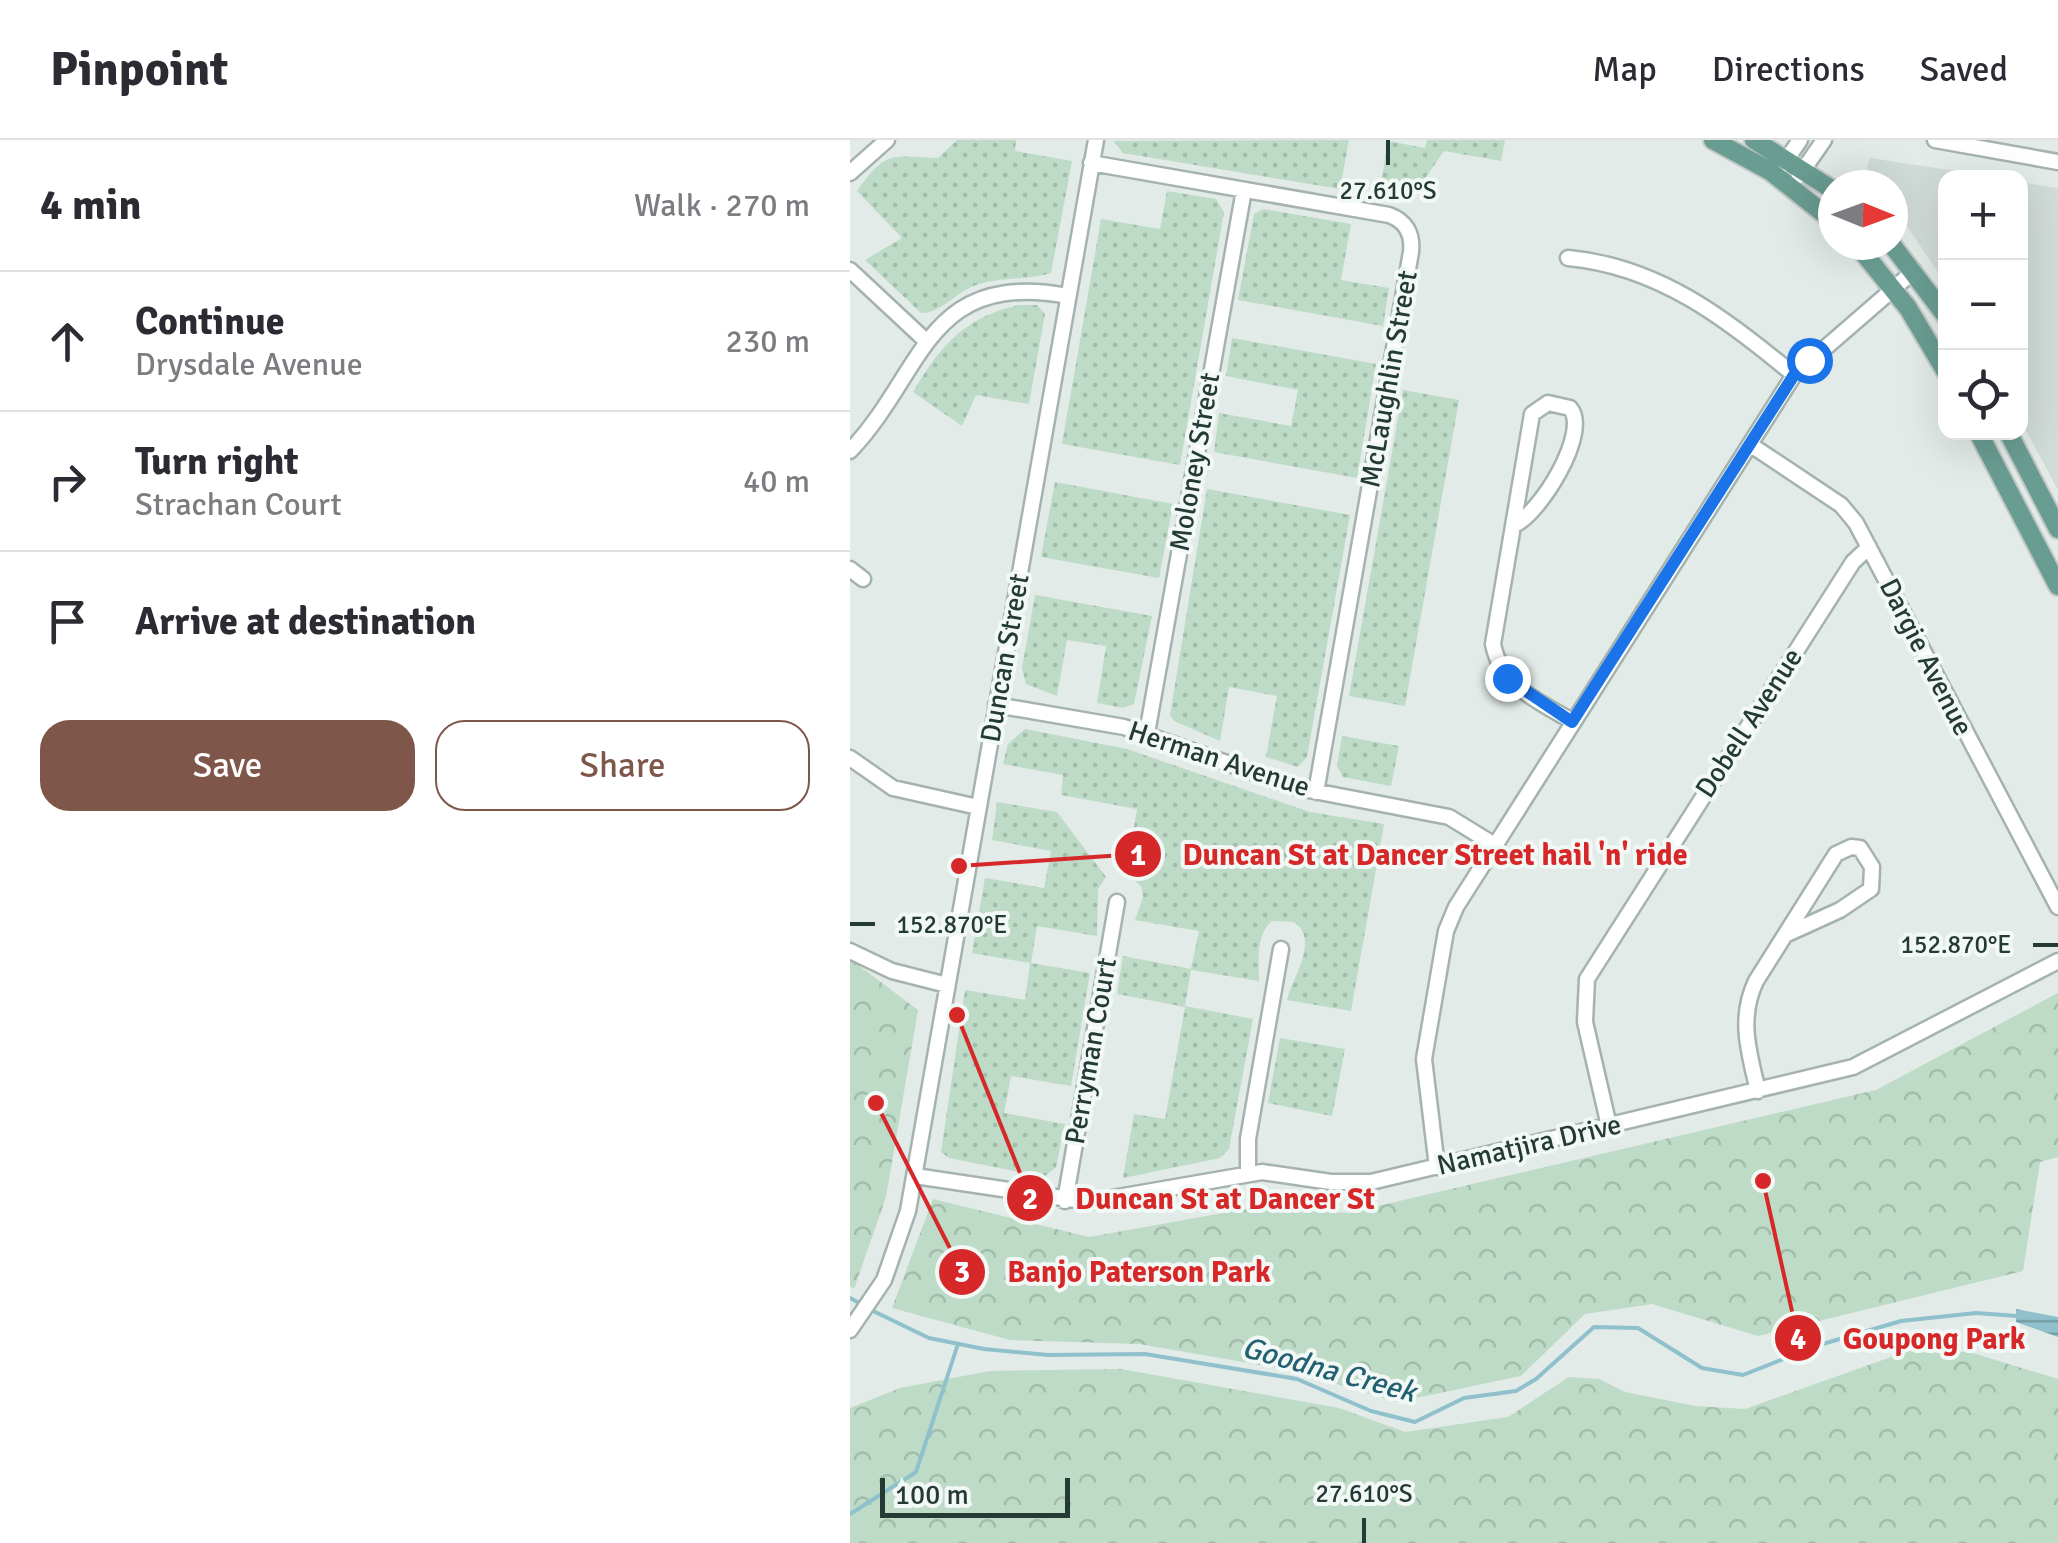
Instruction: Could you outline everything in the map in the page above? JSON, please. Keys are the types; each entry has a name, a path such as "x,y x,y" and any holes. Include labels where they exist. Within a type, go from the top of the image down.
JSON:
{"main road":[{"path":"1713,140 1781,167 1804,170 1818,180"},
{"path":"1754,140 1781,167 1792,186 1818,208"},
{"path":"1870,260 1894,288 1938,359"},
{"path":"1905,260 1938,304"},
{"path":"1982,440 2058,586"},
{"path":"2012,440 2058,529"}],"street":[{"path":"850,173 887,140"},
{"name":"Duncan Street","path":"850,1330 875,1295 899,1242 915,1176 1096,140"},
{"path":"1781,167 1800,140"},
{"path":"1792,186 1824,140"},
{"path":"1935,140 2058,162"},
{"name":"McLaughlin Street","path":"1091,163 1389,215 1402,222 1412,239 1316,792"},
{"name":"Moloney Street","path":"1147,734 1244,190"},
{"path":"1568,258 1597,261 1645,275 1689,296 1794,375"},
{"path":"850,270 925,340"},
{"path":"1438,1167 1426,1090 1428,1027 1446,931 1494,844 1794,375 1914,270"},
{"path":"850,451 884,410 925,340 956,312 993,296 1029,291 1068,296"},
{"path":"1514,525 1527,517 1573,444 1577,422 1570,408 1548,402 1532,414 1494,627 1496,660 1518,689 1572,722"},
{"name":"Dargie Avenue","path":"1751,445 1841,505 1869,547 2058,907"},
{"name":"Dobell Avenue","path":"1609,1126 1585,1022 1587,978 1852,562 1869,547"},
{"path":"850,569 863,579"},
{"name":"Herman Avenue","path":"996,705 1147,734 1316,792 1449,817 1494,844"},
{"path":"850,758 893,788 978,808"},
{"path":"1758,1091 1746,1042 1747,1006 1756,981 1836,854 1851,846 1868,856 1873,877 1871,889 1785,935"},
{"name":"Perryman Court","path":"1065,1201 1117,902"},
{"path":"1248,1173 1248,1139 1281,950"},
{"path":"850,952 892,972 947,984"},
{"name":"Namatjira Drive","path":"915,1176 1065,1201 1107,1200 1248,1173 1359,1183 1758,1091 1872,1059 2058,961"}],"shaded area":[{"path":"1870,158 1950,170 1938,170 1938,272 1908,228 1908,170 1867,168"},
{"path":"2028,183 2058,188 2058,490 2028,434"}],"green space":[{"path":"957,140 1016,140 1015,151 1072,161 1051,273 981,284 921,313 865,260 902,238 857,191 883,162 899,157 938,158"},
{"path":"1349,140 1340,189 1123,153 1114,141"},
{"path":"1427,140 1505,140 1501,161 1444,151 1410,200 1379,195 1388,141 1425,148"},
{"path":"1167,191 1216,199 1224,212 1180,465 1062,444 1101,219 1160,229"},
{"path":"1263,209 1351,224 1341,280 1389,288 1383,326 1238,300 1254,214"},
{"path":"1020,305 1037,305 1045,314 1029,404 976,395 962,426 913,392 956,335 984,317"},
{"path":"1232,338 1376,364 1357,478 1214,452 1219,413 1291,426 1298,390 1226,376"},
{"path":"1403,390 1459,400 1405,706 1349,696"},
{"path":"1055,482 1173,504 1159,578 1041,557"},
{"path":"1207,489 1350,515 1307,757 1298,767 1266,757 1277,696 1229,687 1220,741 1174,721 1170,715"},
{"path":"1035,595 1152,616 1134,704 1123,708 1097,703 1106,646 1067,640 1057,696 1026,684 1022,668"},
{"path":"1025,729 1127,749 1310,812 1384,824 1351,1011 1287,1000 1305,948 1305,938 1294,922 1272,921 1267,927 1259,949 1259,981 1191,970 1185,1006 1253,1019 1229,1149 1220,1158 1123,1178 1134,1114 1165,1119 1185,1007 1117,994 1123,956 1191,969 1199,931 1135,920 1143,897 1141,886 1126,873 1137,809 1061,795 1063,775 1003,764 1008,744"},
{"path":"1342,736 1399,746 1391,786 1343,777 1337,766"},
{"path":"997,802 1057,812 1106,877 1098,889 1097,936 1037,926 1031,963 1090,973 1071,1086 1011,1076 1004,1113 1065,1124 1056,1167 1044,1177 949,1158 941,1152 965,990 1025,1000 1030,963 972,953 985,878 1044,888 1051,851 992,840"},
{"path":"850,959 918,1010 886,1197 854,1289 850,1286"},
{"path":"2058,993 2058,1157 2040,1162 2023,1271 1758,1336 1652,1304 1585,1314 1521,1376 1397,1402 1295,1371 1139,1344 1010,1340 892,1308 933,1199 1089,1237 1257,1207 1348,1213 1876,1090"},
{"path":"1280,1038 1345,1049 1332,1116 1268,1103"},
{"path":"1908,1351 1969,1352 2058,1379 2058,1543 850,1543 850,1408 900,1388 990,1371 1121,1369 1339,1408 1405,1432 1508,1417 1569,1377 1599,1379 1625,1392 1695,1406 1745,1409"}],"water":[{"path":"2016,1309 2058,1317 2058,1337 2016,1322"}],"waterway":[{"name":"Goodna Creek","path":"850,1298 863,1305"},
{"name":"Goodna Creek","path":"871,1310 929,1338 984,1349 1048,1355 1145,1354 1297,1379 1371,1411 1415,1422 1464,1398 1516,1391 1536,1379 1594,1327 1638,1328 1702,1368 1743,1375 1816,1346 1901,1321 1976,1313 2017,1316"},
{"path":"850,1514 916,1472 958,1344"}],"place":[{"name":"Duncan St at Dancer Street hail 'n' ride","path":"959,866"},
{"name":"Duncan St at Dancer St","path":"957,1015"},
{"name":"Banjo Paterson Park","path":"876,1103"},
{"name":"Goupong Park","path":"1763,1181"}],"route":[{"path":"1507,678 1572,722 1794,375 1809,360"}]}
